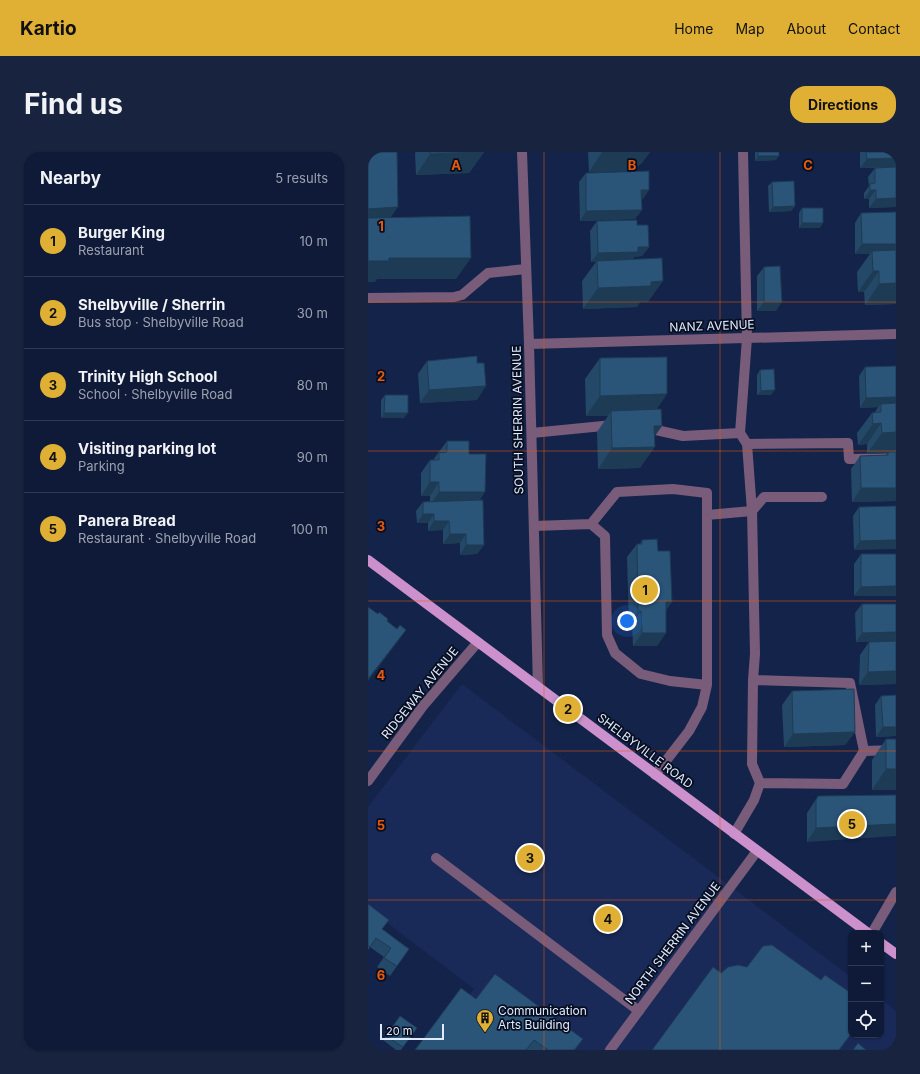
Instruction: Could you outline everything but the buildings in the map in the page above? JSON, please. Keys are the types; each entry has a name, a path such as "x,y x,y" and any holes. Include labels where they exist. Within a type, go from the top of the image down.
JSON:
{"main road":[{"name":"SHELBYVILLE ROAD","path":"368,560 864,930"},
{"path":"884,945 896,954"}],"street":[{"name":"SOUTH SHERRIN AVENUE","path":"522,152 532,433 538,687"},
{"path":"734,834 754,800 760,783 752,764 753,680 755,654 752,511 747,444 740,434 747,338 743,152"},
{"path":"368,298 454,297 462,295 488,273 526,269"},
{"name":"NANZ AVENUE","path":"529,344 896,334"},
{"path":"532,433 620,425"},
{"path":"635,426 683,436 740,434"},
{"path":"747,444 848,443 849,460 896,458"},
{"path":"591,524 617,492 672,489 707,493 707,685 702,707 690,731 656,775"},
{"path":"707,515 752,511 764,497 822,497"},
{"path":"534,526 591,524 604,536 607,635 615,653 641,674 670,681 707,685"},
{"name":"RIDGEWAY AVENUE","path":"368,781 423,706 478,642"},
{"path":"753,680 850,683 864,751 842,784 760,783"},
{"path":"864,751 896,750"},
{"name":"NORTH SHERRIN AVENUE","path":"610,1050 758,851"},
{"path":"436,858 639,1011"},
{"path":"874,930 896,892"}],"shaded area":[{"path":"462,684 848,975 848,1038 884,1038 884,1001 896,1011 896,1050 428,1050 474,989 368,908 368,807"}],"place":[{"name":"Burger King","path":"645,590"},
{"name":"Shelbyville / Sherrin","path":"568,709"},
{"name":"Panera Bread","path":"852,824"},
{"name":"Trinity High School","path":"530,858"},
{"name":"Visiting parking lot","path":"608,919"},
{"name":"Communication Arts Building","path":"485,1033"}]}
